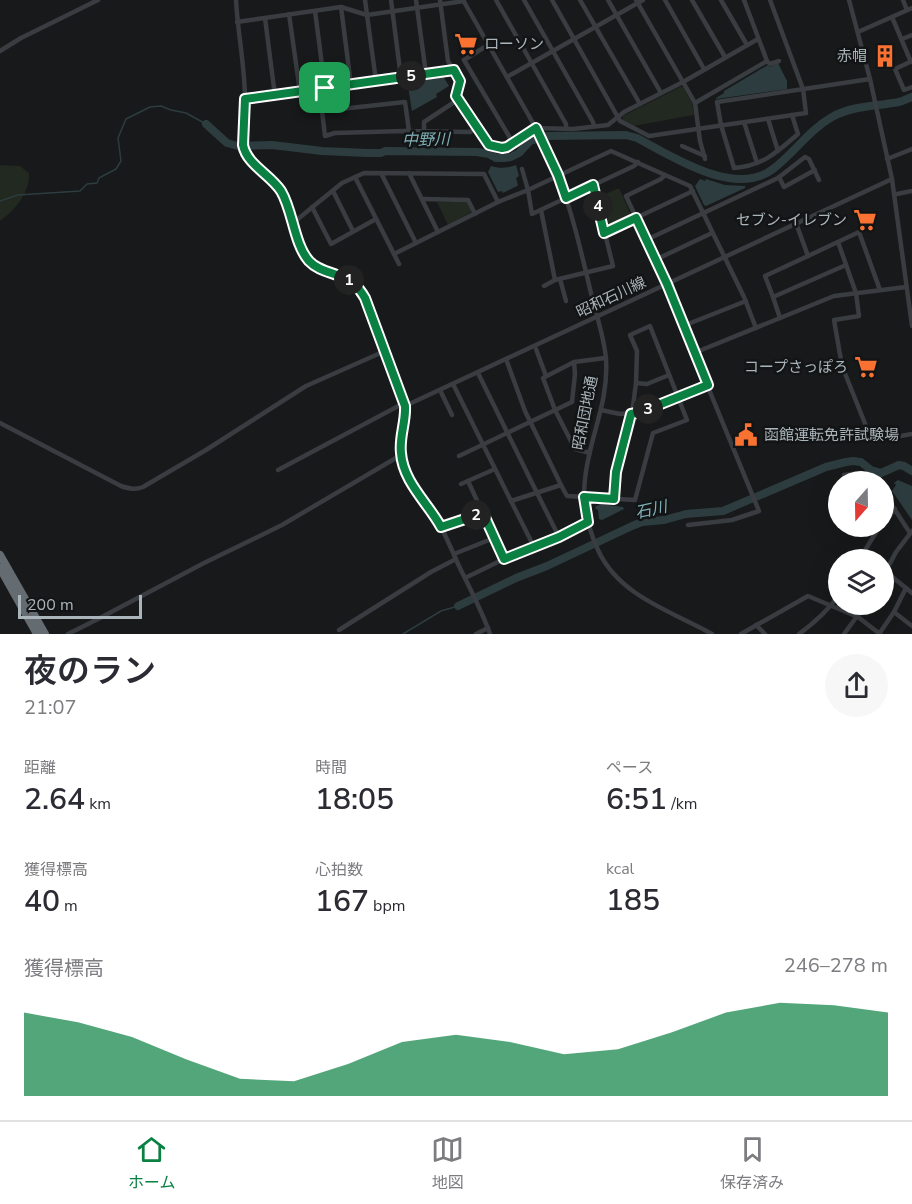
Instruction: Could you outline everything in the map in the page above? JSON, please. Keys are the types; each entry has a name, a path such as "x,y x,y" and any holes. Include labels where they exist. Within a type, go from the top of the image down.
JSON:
{"highway":[{"path":"0,555 45,634"},
{"path":"0,568 37,634"}],"street":[{"path":"0,51 21,38 98,0"},
{"path":"236,0 244,82 243,139 245,152 249,159 281,191 302,251 310,262 323,271 347,279 359,288 365,298 404,404 406,416 401,440 401,455 406,474 441,527 490,634"},
{"path":"365,0 376,81"},
{"path":"391,0 401,78"},
{"path":"416,0 426,74"},
{"path":"496,0 566,124 566,128"},
{"path":"524,0 594,126"},
{"path":"552,0 620,122 649,136 806,113 803,89 770,0"},
{"path":"580,0 640,104"},
{"path":"608,0 661,93"},
{"path":"665,0 704,69"},
{"path":"692,0 725,57"},
{"path":"721,0 747,45"},
{"path":"744,0 767,61 770,64 779,61"},
{"path":"849,0 870,79 891,179 912,326"},
{"path":"858,32 910,9 903,0"},
{"path":"237,22 341,8 367,15 464,1 537,130"},
{"path":"507,77 639,1 696,103 698,128 705,157 682,146"},
{"path":"440,3 448,61 460,81 456,96 489,145 504,148 537,130 608,125 624,112 683,82 758,39"},
{"path":"341,8 351,85"},
{"path":"315,11 325,88"},
{"path":"290,14 300,92"},
{"path":"892,17 912,62 895,69 904,90 912,87"},
{"path":"265,18 275,96"},
{"path":"902,39 912,35"},
{"path":"488,45 464,60 513,143"},
{"path":"696,103 767,61"},
{"path":"245,99 454,70"},
{"path":"792,115 798,134 769,158 749,166 734,168 721,125 717,102 870,79"},
{"path":"424,131 424,122 459,99"},
{"path":"409,131 405,102 322,111 325,136 335,133 470,132 477,128"},
{"path":"768,118 778,151"},
{"path":"744,122 757,163"},
{"name":"昭和団地通","path":"537,130 566,198 602,335 605,387 585,477 584,497 592,537 605,565 631,590 658,607 712,634"},
{"path":"887,159 912,149"},
{"path":"394,254 498,202 611,151 690,186 746,301 756,328"},
{"path":"646,240 779,177 805,157 809,159 819,180"},
{"path":"522,168 532,214 634,166 638,162"},
{"path":"779,177 784,187 814,170"},
{"path":"293,223 342,183 364,173 484,174 498,202"},
{"path":"381,173 416,243"},
{"path":"409,173 438,232"},
{"path":"665,175 626,196 667,284 759,511 732,520 688,525"},
{"path":"356,177 399,264"},
{"name":"昭和石川線","path":"278,470 404,404 478,373 891,179"},
{"path":"544,286 557,280 613,266 593,185"},
{"path":"333,191 353,231"},
{"path":"604,233 693,191"},
{"path":"897,194 912,191"},
{"path":"423,199 468,200 475,214"},
{"path":"312,207 331,244 376,219"},
{"path":"541,210 557,280 566,301"},
{"path":"796,223 808,256"},
{"path":"780,318 765,276 859,232 880,290"},
{"path":"655,260 712,233"},
{"path":"838,242 856,293 859,316 834,320 842,366 872,441 912,434"},
{"path":"773,297 846,265"},
{"path":"694,353 834,296 906,286"},
{"path":"683,326 746,301"},
{"path":"506,359 525,411 567,496 614,499 635,500 652,433 687,420 650,326 630,335 637,351 636,383 631,414 616,472 614,499"},
{"path":"536,349 546,376"},
{"path":"0,423 122,486 136,490 206,450 306,386 385,351"},
{"path":"590,453 574,449 555,410 543,378 574,362 605,358"},
{"path":"459,456 572,402 574,362"},
{"path":"478,373 559,537"},
{"path":"636,383 647,384 669,375"},
{"path":"453,384 534,547"},
{"path":"601,410 620,414 641,412 708,385"},
{"path":"440,390 452,415"},
{"path":"68,634 282,525 401,455"},
{"path":"461,484 495,469"},
{"path":"468,481 504,559"},
{"path":"511,501 561,485"},
{"path":"894,556 911,532 895,509"},
{"path":"441,527 483,513"},
{"path":"465,578 588,522"},
{"path":"339,630 455,557 494,538"},
{"path":"894,580 912,593"},
{"path":"906,588 894,612 912,627"},
{"path":"741,634 808,596 828,605"},
{"path":"799,634 817,621 828,609"},
{"path":"853,615 879,634 892,615"},
{"path":"843,634 858,617"},
{"path":"756,625 765,634"},
{"path":"476,634 488,628"}],"shaded area":[{"path":"778,63 787,81 787,89 716,99 724,91 768,65 770,67"},
{"path":"442,75 449,86 436,94 437,97 412,111 407,80"},
{"path":"683,87 692,103 694,115 633,126 622,120 623,116"},
{"path":"0,165 20,166 29,173 29,180 20,200 0,221"},
{"path":"516,165 519,176 516,178 518,185 503,193 498,192 488,172 491,166 503,168"},
{"path":"700,179 725,185 745,186 745,188 706,206 695,186"},
{"path":"619,188 631,217 608,227 605,226 599,197"},
{"path":"437,202 465,202 471,211 448,225"},
{"path":"898,480 912,486 912,520 894,494 896,485 894,483"},
{"path":"600,504 624,509 602,520 599,519 598,510 595,507"}],"waterway":[{"name":"中野川","path":"206,124 227,143 238,146 272,145 367,153 385,151 477,152 496,158 511,157 519,153 530,141 547,136 626,135 637,138 704,172 741,179 758,177 773,169 816,128 838,114 858,108 899,102 912,97"},
{"name":"中野川","path":"0,201 18,195 80,191 87,184 97,183 99,178 116,169 121,161 118,138 126,119 150,107 161,106 186,113 206,124"},
{"name":"石川","path":"458,606 642,522 664,520 686,514 723,511 826,467 853,461 861,462 871,470 881,473 899,465 912,471"},
{"name":"石川","path":"403,634 441,611 458,606"}],"place":[{"name":"ローソン","path":"466,44"},
{"name":"赤帽","path":"885,56"},
{"name":"セブン-イレブン","path":"865,220"},
{"name":"コープさっぽろ","path":"866,367"},
{"name":"函館運転免許試験場","path":"746,435"}],"route":[{"path":"454,70 460,81 456,96 489,145 507,147 536,128 566,198 593,185 604,233 636,218 667,284 708,385 631,414 616,472 614,499 584,497 588,522 559,537 504,559 483,513 441,527 412,484 401,459 405,406 365,298 354,283 323,271 303,254 281,191 249,159 244,149 245,99 325,88 454,70"}]}
